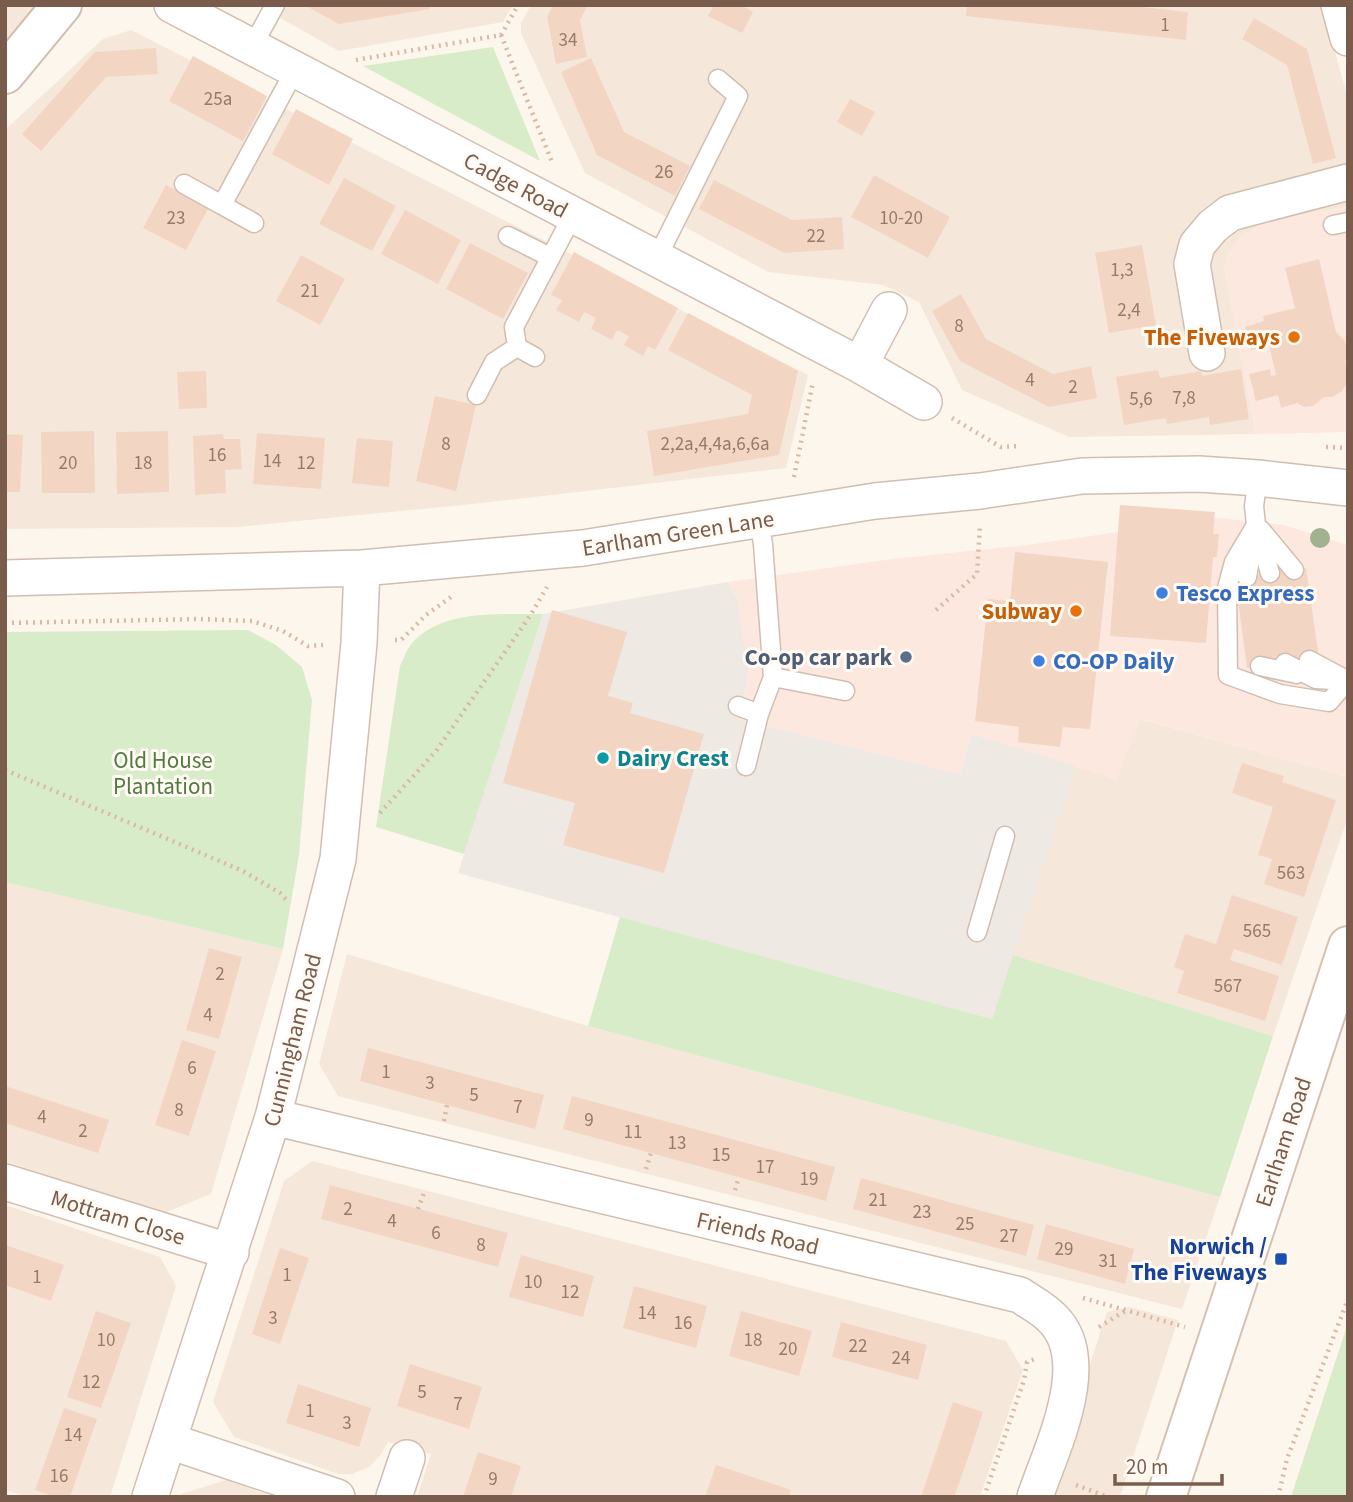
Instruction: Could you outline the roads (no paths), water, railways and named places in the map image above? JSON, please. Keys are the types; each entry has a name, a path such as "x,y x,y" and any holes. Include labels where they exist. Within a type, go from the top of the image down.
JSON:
{"main road":[{"path":"5,74 62,5"},
{"name":"Earlham Road","path":"1166,1497 1339,998 1348,946"}],"street":[{"name":"Cadge Road","path":"172,5 860,365 924,402"},
{"path":"1339,5 1348,38"},
{"path":"1207,353 1192,264 1197,245 1213,226 1230,213 1348,182"},
{"path":"860,365 889,310"},
{"name":"Earlham Green Lane","path":"5,578 362,568 583,548 875,501 980,491 1082,476 1199,474 1348,488"},
{"name":"Cunningham Road","path":"150,1497 273,1117 338,859 359,643 362,568"},
{"name":"Friends Road","path":"273,1117 1020,1295 1053,1318 1069,1346 1073,1373 1068,1400 1035,1497"},
{"name":"Mottram Close","path":"5,1182 231,1252"},
{"path":"169,1441 337,1497"},
{"path":"394,1497 407,1458"}],"lane":[{"path":"252,47 275,5"},
{"path":"222,205 295,70"},
{"path":"656,260 738,96 718,79"},
{"path":"184,184 254,223"},
{"path":"517,347 514,327 573,215"},
{"path":"508,236 550,257"},
{"path":"517,347 535,357"},
{"path":"477,395 494,362 517,347"},
{"path":"1258,478 1254,506 1256,525 1270,573"},
{"path":"746,766 759,714 773,677 759,521"},
{"path":"1256,525 1294,570"},
{"path":"1247,576 1256,525"},
{"path":"1256,525 1234,562 1227,588 1228,675 1280,694 1329,702 1347,681"},
{"path":"1309,660 1347,681"},
{"path":"1284,663 1315,678"},
{"path":"1260,666 1315,678 1347,681"},
{"path":"773,677 845,691"},
{"path":"738,706 759,714"},
{"path":"977,932 1005,836"}],"place":[{"name":"The Fiveways","path":"1294,337"},
{"name":"Tesco Express","path":"1162,593"},
{"name":"Subway","path":"1076,611"},
{"name":"Co-op car park","path":"906,657"},
{"name":"CO-OP Daily","path":"1039,661"},
{"name":"Dairy Crest","path":"603,758"},
{"name":"Norwich / The Fiveways","path":"1281,1259"}],"park label":[{"name":"Old House Plantation","path":"163,773"}]}
